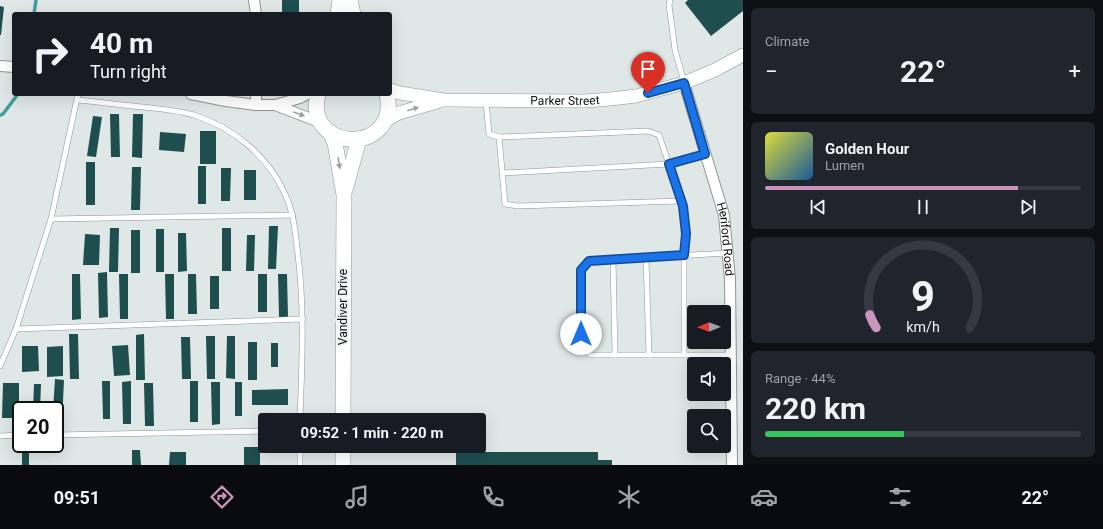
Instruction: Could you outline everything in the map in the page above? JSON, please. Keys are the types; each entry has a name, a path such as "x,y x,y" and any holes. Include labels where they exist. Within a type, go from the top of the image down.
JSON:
{"main road":[{"path":"338,12 340,0"},
{"path":"350,0 353,12"},
{"name":"Vandiver Drive","path":"318,96 316,105 317,112 335,143 344,195 343,413"},
{"path":"326,128 335,136 347,140 366,138 376,131 384,121 388,109 387,96"},
{"name":"Vandiver Drive","path":"344,195 360,139"},
{"path":"343,453 343,465"}],"street":[{"path":"254,0 256,12"},
{"path":"684,83 715,70 743,55"},
{"path":"0,66 12,67"},
{"name":"Parker Street","path":"392,91 444,100 486,99 585,101 636,96 684,83"},
{"name":"Heriford Road","path":"684,83 724,215 730,279 732,465"},
{"path":"200,96 256,105 275,105 304,96"},
{"path":"256,96 256,105"},
{"name":"Parker Street","path":"384,121 399,113 444,100"},
{"path":"275,105 326,128"}],"lane":[{"path":"670,0 669,5 675,50 684,83"},
{"path":"0,366 16,329 51,219 77,97 177,111 195,116 233,134 250,145 263,159 285,194 293,215 301,271 303,319 300,413"},
{"path":"486,99 489,134 499,137 648,131 659,135 681,201 686,234 684,255 684,355"},
{"path":"499,137 504,204 518,206 681,201"},
{"path":"502,173 669,164 705,154"},
{"path":"51,219 293,215"},
{"path":"727,253 589,261 581,270 581,350 591,355 730,355"},
{"path":"646,258 650,355"},
{"path":"613,259 615,355"},
{"path":"16,329 303,319"},
{"path":"64,435 258,431"},
{"path":"0,436 12,435"},
{"path":"300,453 300,465"}],"building":[{"path":"282,0 299,0 299,12 282,12"},
{"path":"688,0 743,0 743,11 711,36 685,3"},
{"path":"0,6 4,7 1,35 0,35"},
{"path":"110,114 119,114 120,157 111,157"},
{"path":"133,114 143,114 142,158 132,157"},
{"path":"93,116 102,117 96,157 87,156"},
{"path":"200,131 216,131 216,164 200,164"},
{"path":"160,132 186,134 184,152 159,150"},
{"path":"86,162 95,162 95,205 86,205"},
{"path":"198,166 206,166 206,204 198,204"},
{"path":"132,167 141,167 140,210 131,210"},
{"path":"221,168 231,168 230,201 221,201"},
{"path":"244,170 256,170 256,200 244,200"},
{"path":"269,226 278,226 276,269 268,269"},
{"path":"110,228 119,228 118,272 109,272"},
{"path":"222,228 231,228 231,271 222,271"},
{"path":"156,229 164,229 164,272 156,272"},
{"path":"131,230 140,230 140,273 131,273"},
{"path":"178,233 186,233 187,271 178,272"},
{"path":"85,234 100,235 99,265 83,265"},
{"path":"247,235 255,235 254,271 246,271"},
{"path":"107,272 108,317 99,318 98,273"},
{"path":"72,274 80,274 81,319 72,320"},
{"path":"119,274 128,274 128,319 120,319"},
{"path":"165,274 174,274 174,319 166,319"},
{"path":"188,274 196,274 197,314 188,314"},
{"path":"258,274 267,274 267,312 258,312"},
{"path":"278,274 287,274 288,317 279,317"},
{"path":"210,276 219,276 219,309 210,309"},
{"path":"69,334 78,334 79,379 70,379"},
{"path":"144,334 145,380 136,380 136,335"},
{"path":"206,336 215,336 215,379 207,379"},
{"path":"227,336 235,336 235,379 226,378"},
{"path":"181,337 190,337 191,379 182,379"},
{"path":"248,342 257,342 257,380 248,380"},
{"path":"271,343 278,343 278,367 271,367"},
{"path":"128,345 130,375 114,376 112,346"},
{"path":"22,346 38,346 39,371 22,372"},
{"path":"63,346 63,376 47,377 47,347"},
{"path":"55,379 64,380 63,401 54,401"},
{"path":"102,381 110,381 110,419 103,419"},
{"path":"131,381 131,424 123,424 122,382"},
{"path":"190,381 198,381 198,422 190,422"},
{"path":"211,382 220,382 220,424 212,425"},
{"path":"235,382 242,382 242,416 235,416"},
{"path":"3,383 19,383 19,401 12,401 12,418 2,418"},
{"path":"144,383 153,383 154,426 145,426"},
{"path":"34,384 41,384 40,401 33,401"},
{"path":"288,389 288,405 252,405 252,390"},
{"path":"244,447 258,447 258,453 260,453 260,465 244,465"},
{"path":"132,450 140,450 141,465 132,465"},
{"path":"170,452 186,452 186,465 169,465"},
{"path":"486,452 598,452 598,460 612,460 612,465 456,465 456,453"},
{"path":"22,453 29,453 29,465 22,465"}],"waterway":[{"path":"34,12 36,0"},
{"path":"0,115 3,114 16,96"}],"route":[{"path":"581,334 581,270 589,261 684,255 686,234 683,206 669,164 705,154 684,83 648,93"}]}
